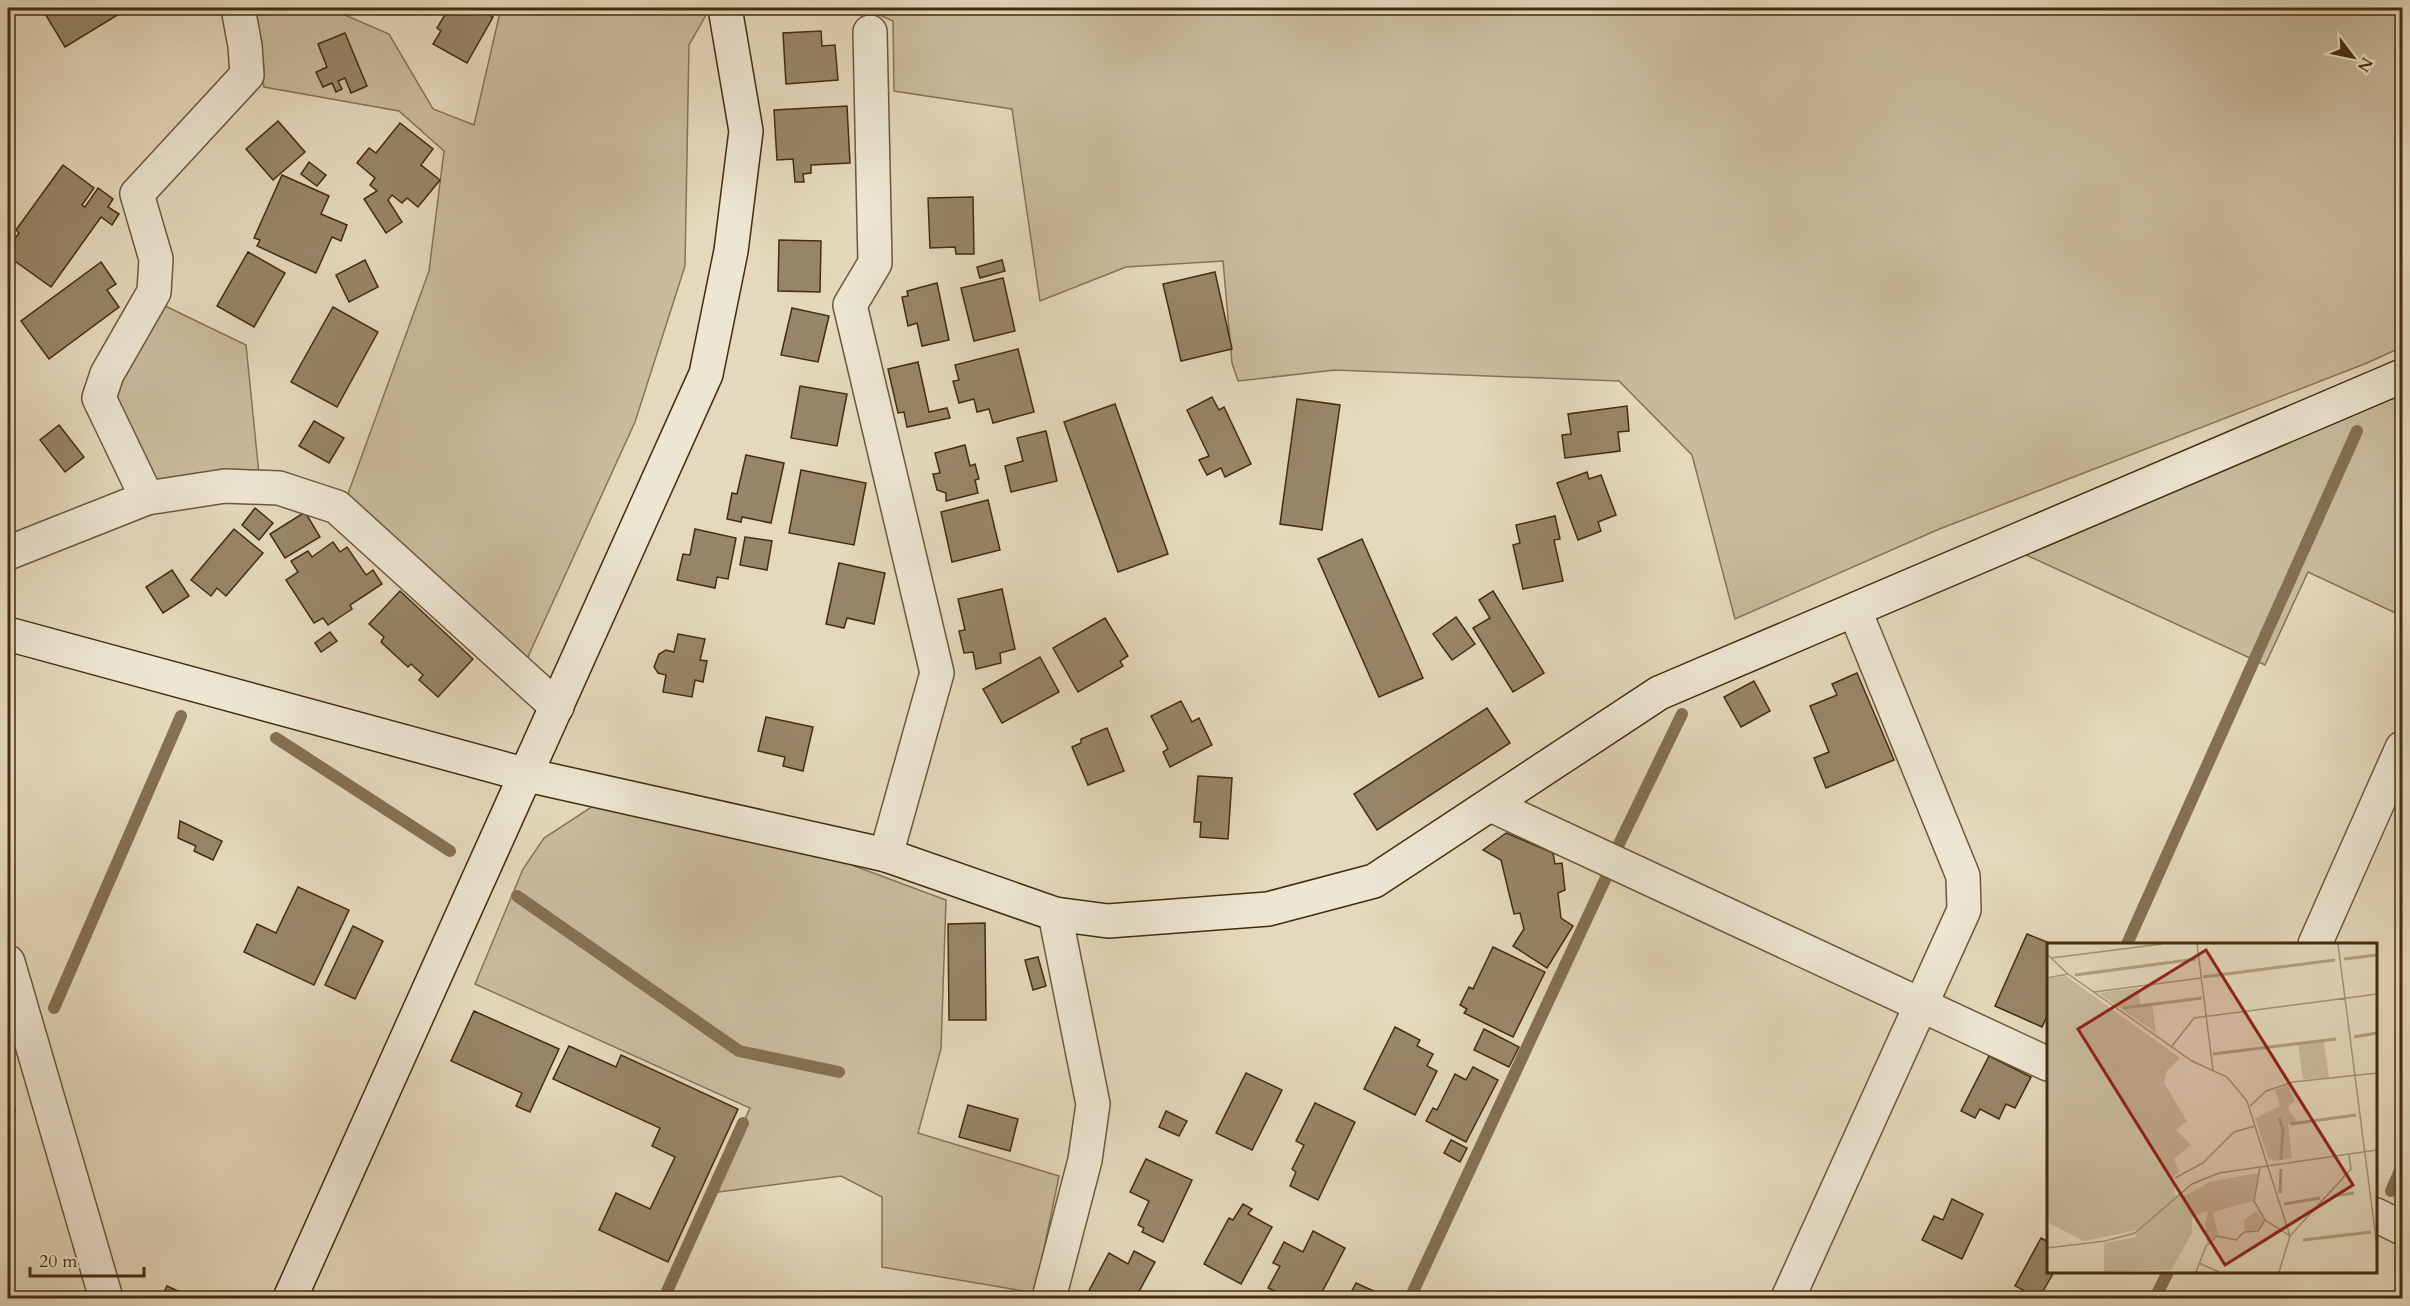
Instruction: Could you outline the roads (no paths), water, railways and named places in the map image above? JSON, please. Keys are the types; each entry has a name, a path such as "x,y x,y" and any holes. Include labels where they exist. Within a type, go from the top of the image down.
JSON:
{"street":[{"path":"147,498 99,398 107,375 154,292 156,260 137,194 247,75 246,46 238,8"},
{"path":"290,1299 706,374 731,251 746,131 725,8"},
{"path":"870,32 875,263 850,305 937,673 886,855"},
{"path":"8,634 526,775 886,855 1055,914 1108,921 1268,909 1374,881 1659,693 2403,376"},
{"path":"8,553 147,498 225,486 279,488 337,507 557,707"},
{"path":"1788,1299 1964,910 1963,876 1856,610"},
{"path":"2316,943 2403,748"},
{"path":"1491,805 2047,1063"},
{"path":"1049,1299 1085,1160 1093,1104 1055,914"},
{"path":"8,962 105,1299"},
{"path":"2377,1215 2403,1228"}],"waterway":[{"path":"2127,943 2357,431"},
{"path":"1618,846 1682,714"},
{"path":"54,1008 181,716"},
{"path":"276,738 450,851"},
{"path":"1410,1298 1610,869"},
{"path":"517,896 739,1051 839,1072"},
{"path":"8,1116 10,1110"},
{"path":"664,1298 743,1123"},
{"path":"2391,1191 2402,1166"},
{"path":"2155,1298 2168,1273"}]}
